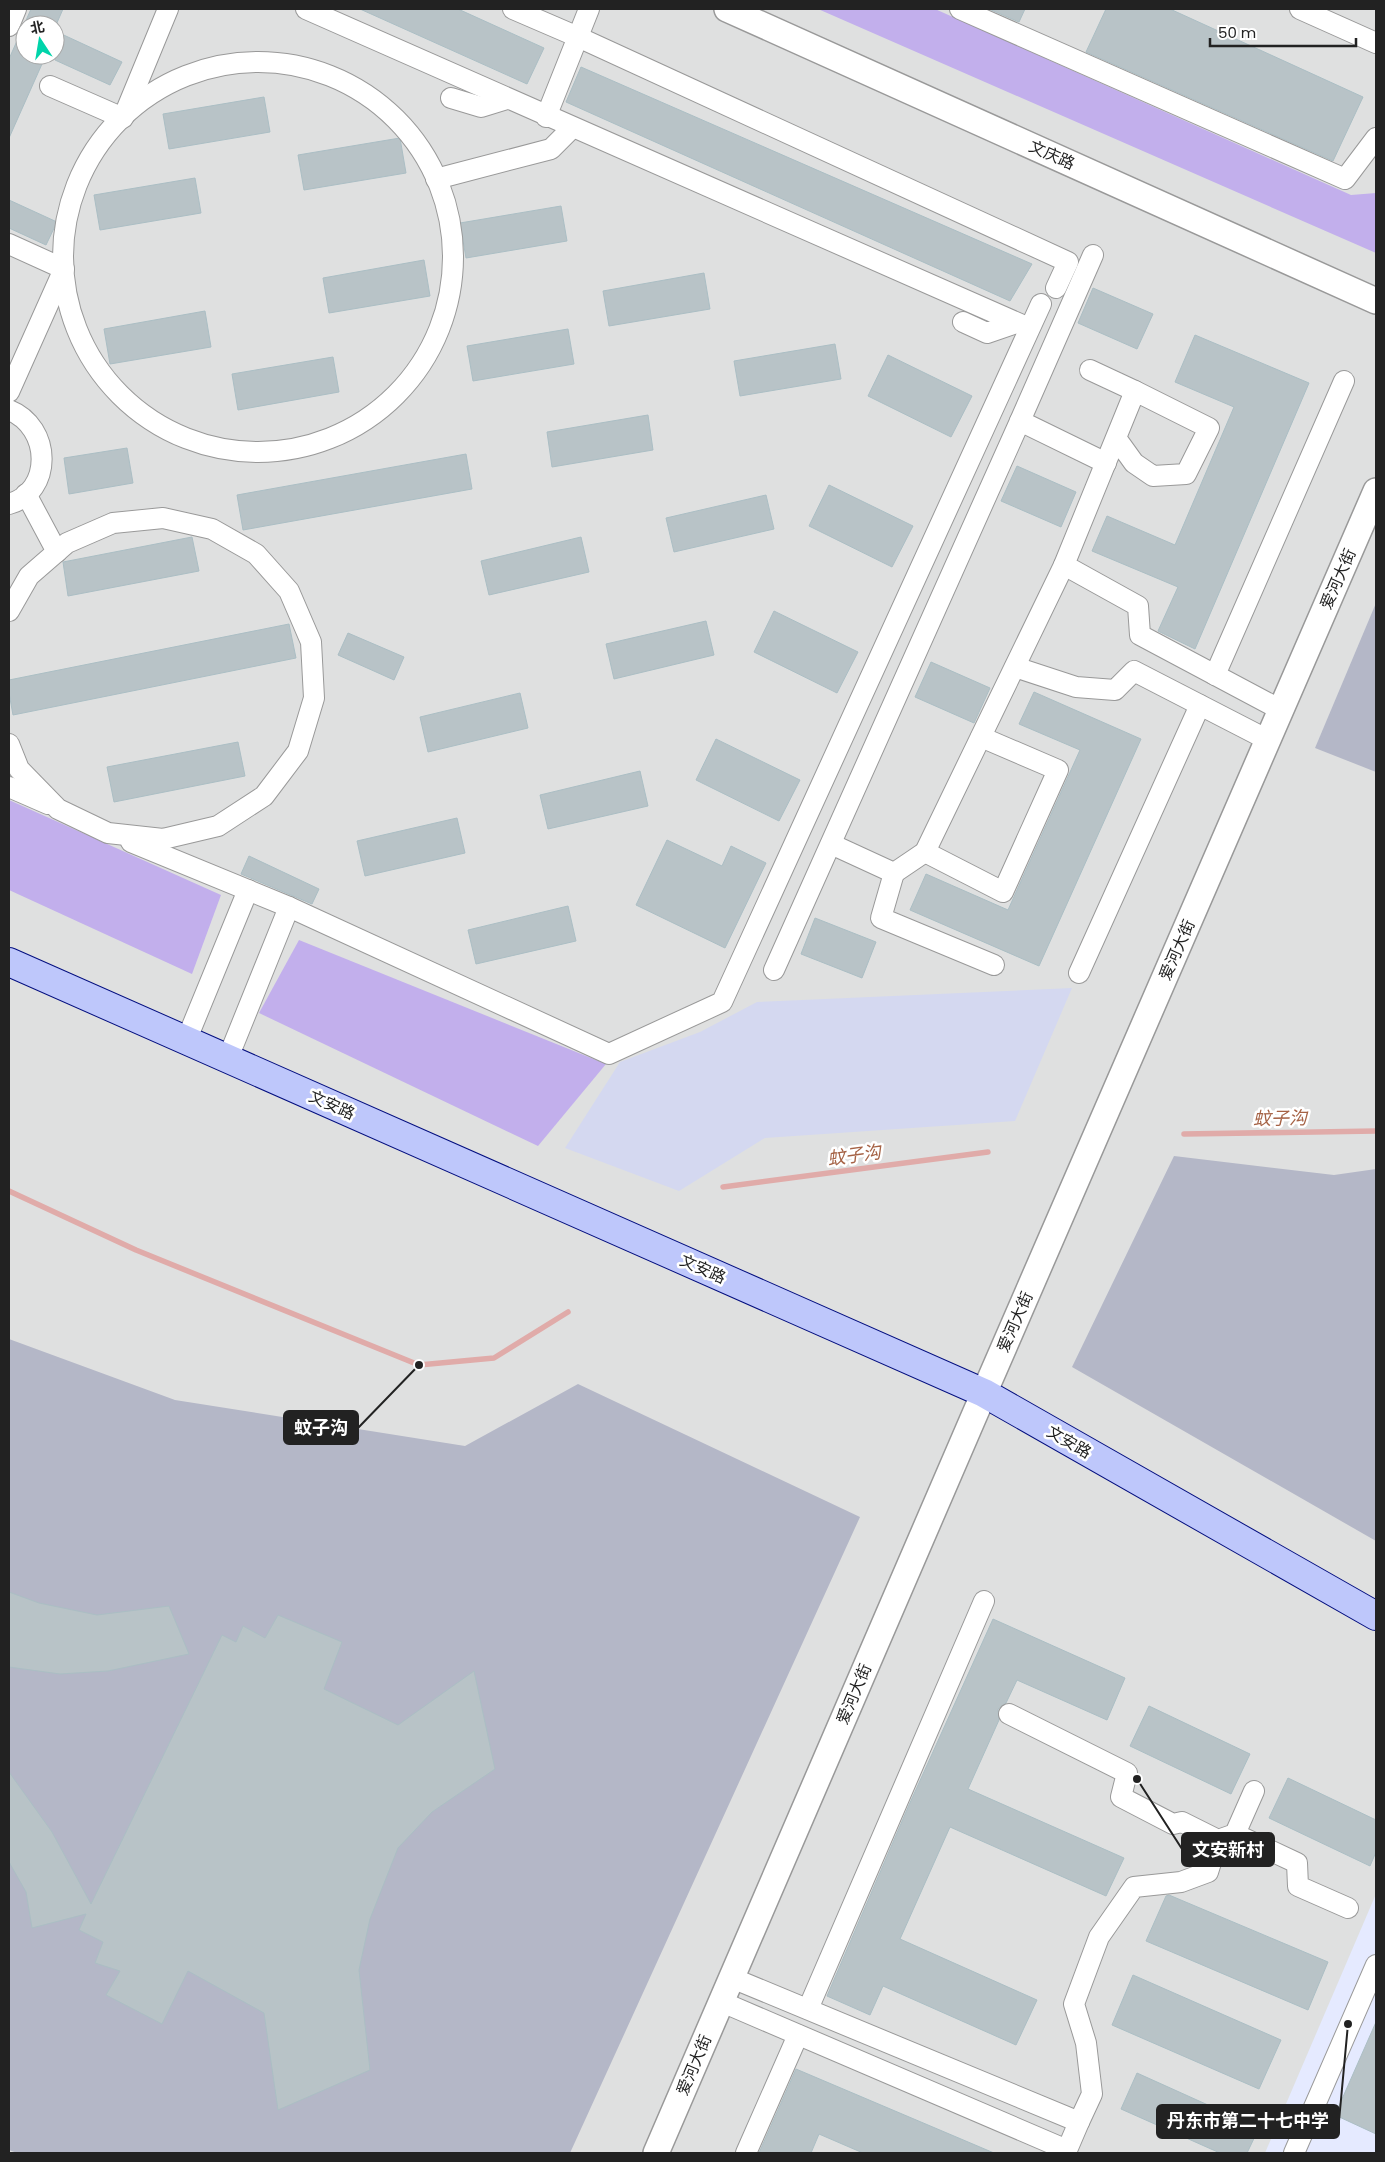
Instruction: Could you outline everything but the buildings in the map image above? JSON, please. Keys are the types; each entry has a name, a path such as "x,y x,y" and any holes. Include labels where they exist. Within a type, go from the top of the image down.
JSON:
{"main road":[{"name":"文安路","path":"9,962 984,1393 1376,1616"}],"street":[{"path":"9,26 16,9"},
{"path":"123,118 168,9"},
{"path":"306,9 546,117 1022,326"},
{"path":"513,9 578,36 1068,262 1056,288"},
{"path":"546,117 589,9"},
{"name":"文庆路","path":"728,9 1376,302"},
{"path":"960,9 1345,179 1376,138"},
{"path":"1300,9 1376,43"},
{"path":"251,61 316,70 375,99 421,146 449,206 455,272 439,335 403,391 351,431 288,452 222,450 168,432 122,399 87,353 66,300 62,243 75,188 103,138 123,118 144,98 194,72 251,61"},
{"path":"50,86 123,118"},
{"path":"451,98 480,107 507,99"},
{"path":"436,179 551,149 572,128"},
{"path":"9,244 64,269"},
{"path":"774,970 1093,255"},
{"path":"9,392 64,269"},
{"path":"9,787 108,833 288,907 609,1054 722,1002 1022,326 1041,304"},
{"path":"962,322 987,333 1022,326"},
{"path":"1090,370 1209,428 1186,474 1153,476 1134,463 1116,438"},
{"path":"1215,675 1344,381"},
{"path":"994,965 881,918 894,873 925,852 1015,667 1064,565 1135,391"},
{"path":"9,410 17,413 29,422 38,436 42,451 41,467 36,482 17,499 57,552"},
{"path":"1020,421 1106,463"},
{"name":"爱河大街","path":"656,2153 1376,491"},
{"path":"9,611 29,576 67,543 113,523 163,518 212,529 256,554 289,591 311,642 314,698 298,751 264,796 218,826 164,839 108,833"},
{"path":"1064,565 1138,606 1140,635 1280,710"},
{"path":"1015,667 1076,687 1115,690 1134,671 1268,740"},
{"path":"1079,973 1200,705"},
{"path":"925,852 1003,892 1058,770 981,737"},
{"path":"9,744 20,769 58,809"},
{"path":"831,844 894,873"},
{"path":"186,1041 248,890"},
{"path":"228,1058 288,907"},
{"path":"808,2009 984,1601"},
{"path":"1009,1714 1127,1773 1121,1797 1173,1824 1182,1822 1297,1863 1298,1886 1348,1908"},
{"path":"722,2002 1066,2152 1092,2094 1086,2043 1074,2004 1099,1937 1134,1887 1181,1882 1208,1872 1254,1791"},
{"path":"1294,2153 1376,1965"},
{"path":"732,1978 1079,2122"},
{"path":"746,2153 798,2035"}],"shaded area":[{"path":"9,9 1376,9 1376,2153 9,2153"},
{"path":"818,9 935,9 1351,195 1376,193 1376,253"},
{"path":"1376,603 1376,772 1315,748"},
{"path":"9,800 221,895 192,974 9,890"},
{"path":"299,940 606,1064 538,1146 259,1013"},
{"path":"1072,988 1015,1121 765,1138 679,1191 565,1148 620,1062 700,1032 757,1002"},
{"path":"1174,1156 1334,1175 1376,1169 1376,1541 1072,1367"},
{"path":"9,1339 175,1400 465,1446 578,1384 860,1517 570,2153 17,2153 9,2150"},
{"path":"1376,1894 1376,2153 1265,2153"}],"waterway":[{"name":"蚊子沟","path":"1184,1134 1376,1131"},
{"name":"蚊子沟","path":"723,1187 988,1152"},
{"name":"蚊子沟","path":"9,1191 136,1250 419,1365 494,1358 568,1312"}],"place":[{"name":"蚊子沟","path":"419,1365"},
{"name":"文安新村","path":"1137,1779"},
{"name":"丹东市第二十七中学","path":"1348,2024"}]}
